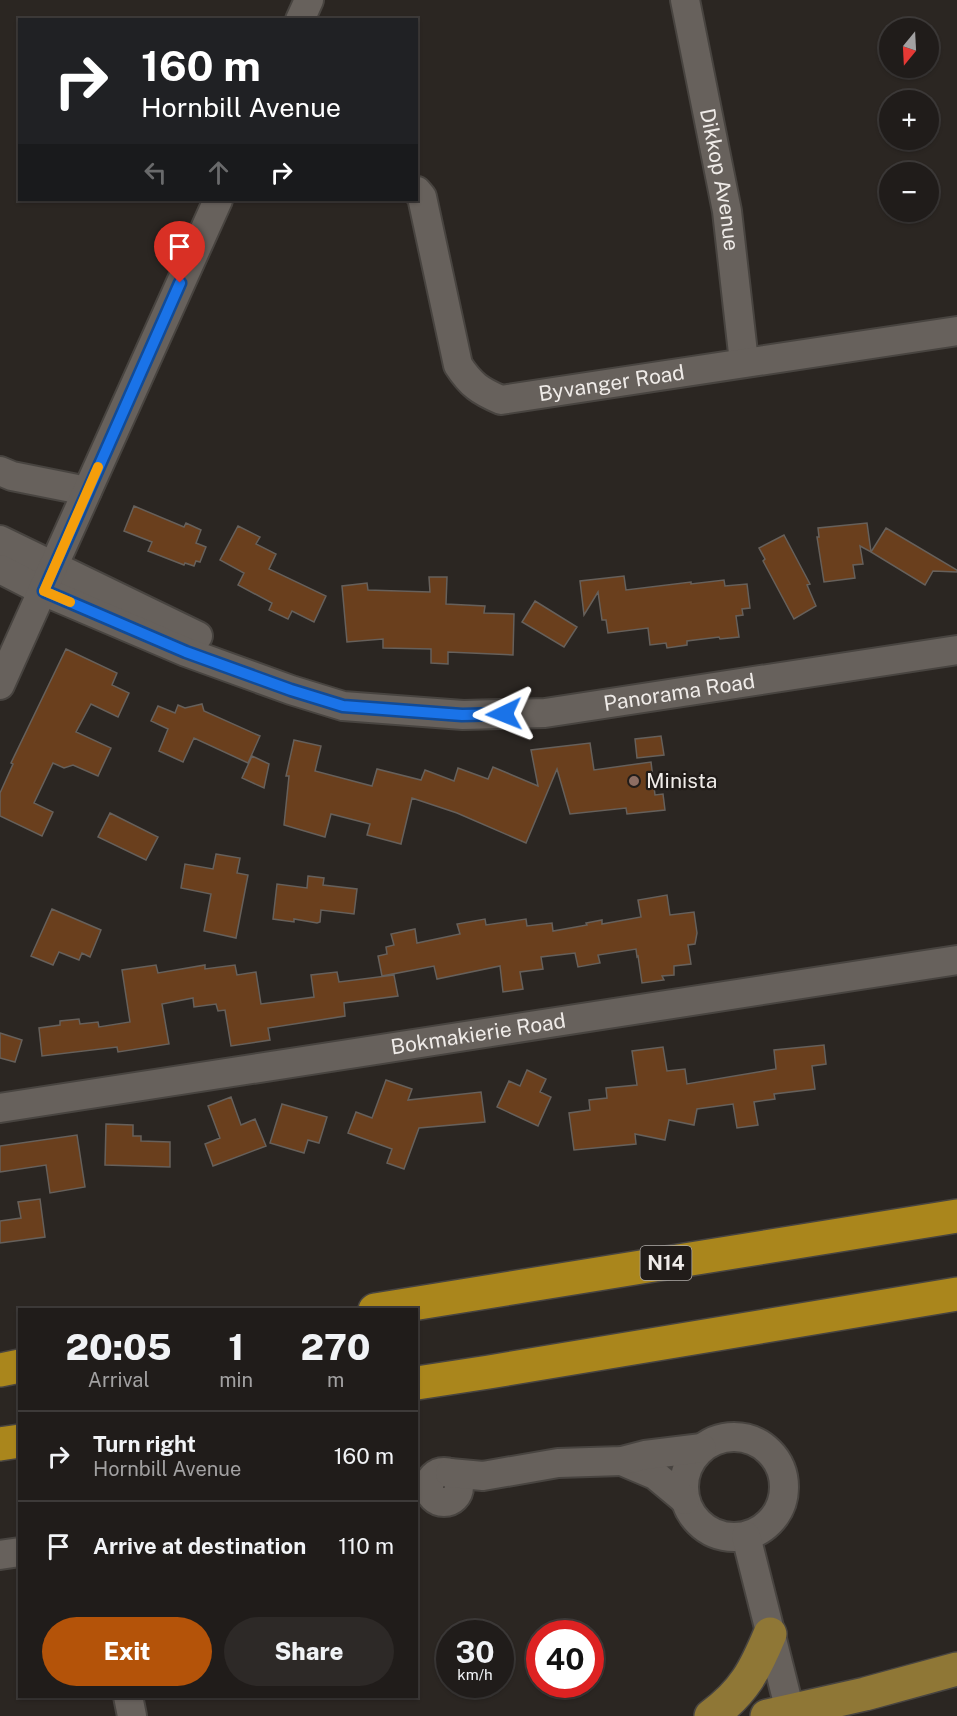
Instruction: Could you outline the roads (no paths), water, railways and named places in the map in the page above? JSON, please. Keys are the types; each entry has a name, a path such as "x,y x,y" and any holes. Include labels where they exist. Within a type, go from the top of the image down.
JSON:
{"highway":[{"name":"N14","path":"387,1308 957,1216"},
{"path":"418,1383 957,1294"},
{"path":"0,1370 18,1366"},
{"path":"0,1444 18,1441"}],"main road":[{"path":"711,1716 737,1694 750,1677 770,1634"},
{"path":"778,1713 865,1694 957,1669"}],"street":[{"path":"301,18 309,0"},
{"name":"Dikkop Avenue","path":"685,0 727,211 744,362"},
{"name":"Byvanger Road","path":"418,192 422,197 458,365 465,376 481,392 501,400 957,331"},
{"path":"0,685 218,201"},
{"path":"0,471 12,476 87,491"},
{"name":"Panorama Road","path":"0,540 49,578 186,652 343,706 462,715 545,713 957,650"},
{"name":"Panorama Road","path":"0,569 49,578"},
{"name":"Bokmakierie Road","path":"0,1108 957,960"},
{"path":"435,1488 483,1476 558,1462 622,1461 645,1455 702,1448 719,1439 739,1437 758,1443 773,1455 783,1473 784,1493 777,1512 764,1527 746,1536 726,1536 708,1530 694,1517 686,1500 684,1481 690,1463 702,1448"},
{"path":"622,1461 655,1475 686,1500"},
{"path":"746,1536 770,1634 778,1713"},
{"path":"0,1555 18,1552"},
{"path":"128,1698 132,1716"}],"place":[{"name":"Minista","path":"634,781"}]}
